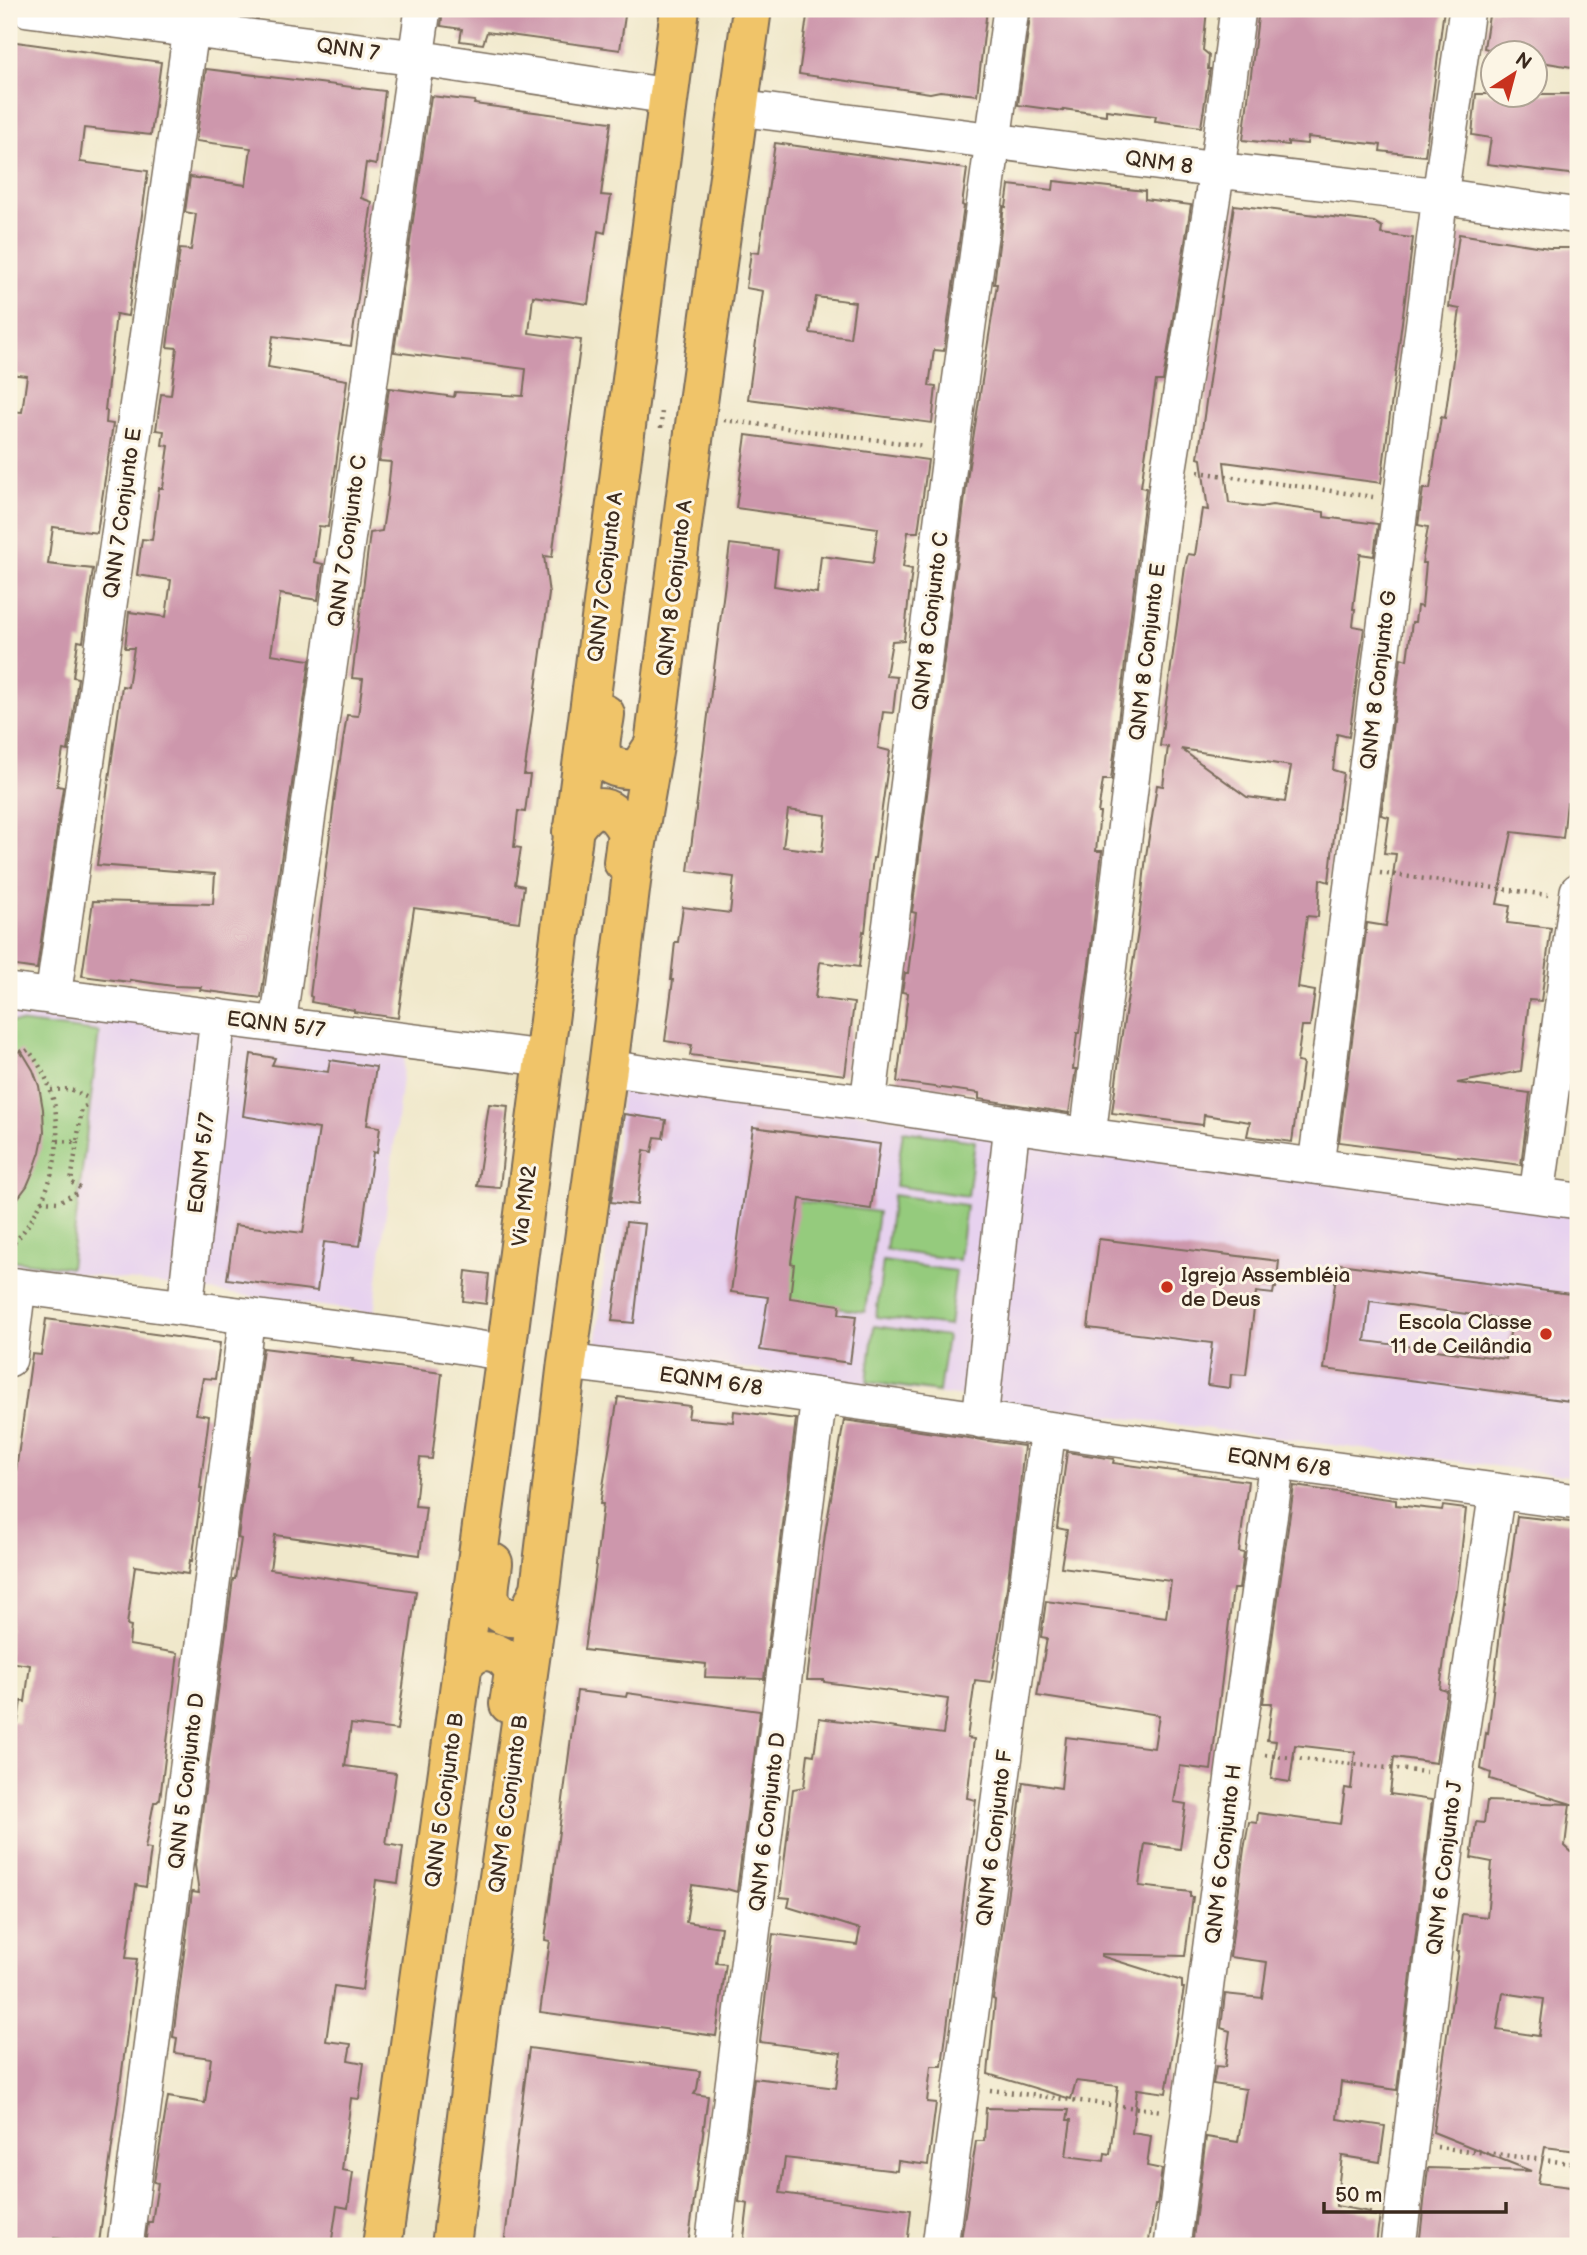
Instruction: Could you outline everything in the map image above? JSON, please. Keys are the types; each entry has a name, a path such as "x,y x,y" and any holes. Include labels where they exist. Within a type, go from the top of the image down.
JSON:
{"main road":[{"name":"QNN 7 Conjunto A","path":"542,1059 680,9"},
{"name":"QNM 8 Conjunto A","path":"606,1079 633,866 654,745 752,9"},
{"path":"624,434 625,556 601,751 608,763 626,771 639,768 654,745"},
{"path":"567,1362 606,1079 601,1007 627,832 615,813 600,809 583,815 572,832"},
{"name":"Via MN2","path":"507,1339 542,1059"},
{"path":"507,1339 513,1421 490,1600 493,1608 500,1614 516,1617 526,1614 540,1589"},
{"name":"QNN 5 Conjunto B","path":"382,2246 507,1339"},
{"name":"QNM 6 Conjunto B","path":"451,2246 488,1949 540,1589 567,1362"},
{"path":"463,1667 468,1658 489,1651 505,1658 514,1672 487,1845 488,1949"}],"street":[{"name":"QNN 7","path":"28,9 192,19 416,58 668,96"},
{"name":"QNN 7 Conjunto C","path":"278,1024 423,9"},
{"name":"QNM 8 Conjunto C","path":"868,1103 951,450 1011,9"},
{"name":"QNM 8 Conjunto E","path":"1088,1136 1169,467 1217,170 1238,9"},
{"name":"QNM 8 Conjunto G","path":"1316,1165 1400,502 1467,9"},
{"name":"QNN 7 Conjunto E","path":"53,997 192,19"},
{"name":"QNM 8","path":"739,108 1440,196 1578,216"},
{"path":"1537,1195 1578,895"},
{"name":"EQNN 5/7","path":"9,991 542,1059"},
{"name":"EQNM 5/7","path":"185,1308 218,1017"},
{"path":"606,1079 700,1082 868,1103 1088,1136 1578,1201"},
{"path":"980,1420 1012,1124"},
{"path":"9,1359 13,1286 413,1338 507,1339"},
{"name":"QNN 5 Conjunto D","path":"125,2246 247,1316"},
{"name":"EQNM 6/8","path":"567,1362 1578,1502"},
{"name":"QNM 6 Conjunto D","path":"713,2246 819,1397"},
{"name":"QNM 6 Conjunto F","path":"940,2246 1048,1429"},
{"name":"QNM 6 Conjunto H","path":"1172,2246 1236,1752 1278,1462"},
{"name":"QNM 6 Conjunto J","path":"1398,2246 1455,1775 1497,1491"}],"path":[{"path":"696,417 951,450"},
{"path":"1169,467 1400,502"},
{"path":"1355,870 1578,895"},
{"path":"9,1063 28,1050 38,1061 51,1090 58,1141 53,1170 41,1201 9,1248"},
{"path":"41,1201 58,1202 80,1190 71,1182 82,1108 90,1102 70,1089 51,1090"},
{"path":"58,1141 77,1142"},
{"path":"1236,1752 1455,1775"},
{"path":"962,2087 1189,2114"},
{"path":"1411,2144 1578,2164"}],"shaded area":[{"path":"9,1002 405,1053 374,1313 9,1264"},
{"path":"623,1079 1578,1215 1578,1477 596,1349"}],"green space":[{"path":"9,1021 99,1032 70,1268 9,1260"},
{"path":"903,1131 975,1141 968,1196 895,1186"},
{"path":"893,1195 966,1205 959,1260 886,1250"},
{"path":"798,1201 878,1212 865,1312 785,1302"},
{"path":"883,1261 956,1271 949,1326 876,1317"},
{"path":"874,1326 947,1336 939,1392 867,1382"}],"building":[{"path":"443,9 626,9 620,50 487,32 483,44 460,41 462,29 441,26"},
{"path":"808,9 869,9 894,12 895,9 987,9 977,95 940,91 930,93 799,74"},
{"path":"1031,9 1207,9 1203,50 1209,55 1210,69 1201,127 1155,121 1156,116 1106,110 1106,115 1018,105"},
{"path":"1259,9 1444,9 1425,156 1380,151 1381,145 1308,137 1307,144 1288,142 1288,145 1243,140"},
{"path":"1490,9 1578,9 1578,68 1548,63 1548,38 1486,38"},
{"path":"9,41 161,62 151,135 84,128 80,162 148,171 128,316 116,314 105,410 106,423 113,424 97,533 53,527 48,564 93,569 83,642 78,641 73,677 78,678 68,751 63,750 57,786 63,787 37,969 9,965 9,411 22,412 27,376 9,374"},
{"path":"206,69 385,91 376,165 366,163 361,198 372,202 351,346 273,336 268,367 347,380 328,527 319,526 314,562 323,564 318,600 280,594 271,654 310,660 261,998 200,990 201,987 82,976 93,901 213,904 215,874 97,865 122,686 128,687 134,648 125,648 129,612 166,617 171,580 137,575 142,539 152,540 159,488 163,488 169,446 162,445 164,431 156,430 161,394 171,395 177,348 167,347 180,249 191,250 196,214 185,212 190,177 246,185 251,148 196,141"},
{"path":"1476,94 1478,108 1548,108 1548,94 1578,94 1578,175 1487,164 1491,138 1472,135"},
{"path":"431,96 611,122 601,195 611,196 605,233 598,231 588,304 533,296 529,333 581,340 552,557 544,556 549,594 524,775 530,775 525,812 518,811 514,847 521,848 515,884 524,886 519,922 414,908 398,1018 311,1002 310,996 347,715 358,716 363,679 352,678 370,533 382,531 387,499 391,462 379,461 389,388 454,397 455,392 523,396 526,369 394,352"},
{"path":"775,143 967,169 944,351 934,350 929,386 936,387 932,423 748,399 763,291 746,288 751,252 759,253","holes":["816,297 855,302 850,338 810,333"]},
{"path":"1054,181 1145,191 1145,199 1191,205 1163,381 1156,381 1141,487 1146,488 1111,780 1103,780 1098,813 1096,851 1102,851 1069,1113 979,1099 979,1093 897,1082 908,993 902,992 905,973 908,973 916,913 912,912 969,465 997,284 994,284 1004,206 1006,207 1009,185 1053,190"},
{"path":"1234,205 1374,222 1382,227 1381,234 1413,238 1381,483 1224,462 1229,503 1324,512 1324,517 1378,524 1374,556 1360,554 1353,626 1364,628 1349,737 1337,734 1333,770 1343,773 1329,882 1320,879 1318,917 1307,916 1298,988 1315,991 1310,1026 1302,1026 1297,1062 1303,1063 1292,1142 1247,1136 1250,1122 1204,1115 1203,1125 1112,1113 1157,785 1163,786 1168,747 1160,746 1185,567 1188,554 1195,555 1202,509 1208,510 1201,459 1198,458","holes":["1181,749 1291,766 1285,802 1247,797"]},
{"path":"1459,234 1549,248 1575,248 1575,251 1578,251 1573,297 1578,298 1578,721 1569,803 1563,838 1512,832 1497,904 1510,906 1507,923 1551,928 1541,1001 1529,1000 1521,1071 1457,1083 1530,1093 1521,1165 1339,1142 1367,923 1386,926 1396,854 1384,853 1389,817 1381,815 1401,658 1407,660 1412,622 1415,622 1417,606 1422,607 1426,563 1422,563 1428,527 1418,525 1423,489 1430,489 1441,417 1445,418 1460,309 1449,307"},
{"path":"746,435 928,460 918,532 908,532 903,567 912,569 904,640 892,641 886,676 897,677 893,713 883,712 878,748 890,751 859,967 820,962 815,998 854,1003 845,1075 690,1055 692,1045 665,1041 675,942 678,942 683,907 730,913 734,877 688,871 730,544 778,550 774,586 817,593 821,556 873,563 878,528 736,508","holes":["788,810 826,815 822,852 783,847"]},
{"path":"21,1050 39,1086 44,1132 40,1152 27,1186 9,1210 9,1057"},
{"path":"251,1054 275,1058 272,1065 328,1072 330,1060 376,1067 367,1125 380,1127 377,1153 373,1152 360,1246 324,1242 317,1291 227,1279 235,1225 303,1233 319,1129 243,1116"},
{"path":"489,1104 508,1106 500,1188 477,1186"},
{"path":"624,1114 666,1120 663,1138 655,1137 652,1152 644,1150 637,1205 611,1202"},
{"path":"753,1127 880,1144 871,1209 800,1199 791,1263 794,1264 790,1298 840,1305 839,1314 856,1316 850,1363 760,1350 768,1297 731,1292"},
{"path":"626,1222 645,1224 634,1323 612,1321"},
{"path":"1099,1239 1279,1261 1273,1294 1256,1292 1246,1375 1231,1374 1230,1388 1207,1385 1212,1343 1088,1328"},
{"name":"Escola Classe 11 de Ceilândia","path":"1339,1264 1578,1295 1578,1402 1324,1369","holes":["1370,1301 1512,1320 1506,1359 1365,1341"]},
{"path":"466,1271 489,1274 486,1304 463,1301"},
{"path":"46,1319 220,1343 215,1379 203,1378 196,1414 209,1416 202,1488 188,1574 135,1566 127,1625 131,1626 129,1645 178,1653 160,1799 154,1802 145,1848 151,1849 146,1887 136,1885 126,1958 137,1959 99,2243 54,2238 53,2244 9,2238 9,1721 18,1722 21,1701 25,1702 30,1665 9,1662 9,1559 16,1514 12,1514 12,1500 32,1354 41,1355"},
{"path":"263,1348 442,1373 432,1459 420,1458 415,1506 426,1507 420,1555 275,1535 270,1569 416,1591 397,1730 351,1724 345,1766 396,1773 386,1844 403,1847 398,1883 376,1880 362,1990 334,1986 326,2041 351,2044 348,2060 364,2063 359,2099 351,2098 342,2170 353,2172 348,2208 337,2206 331,2246 145,2246 148,2222 152,2222 158,2183 154,2182 168,2097 205,2103 211,2058 175,2053 177,2038 173,2037 192,1892 199,1893 195,1865 233,1579 241,1539 238,1538"},
{"path":"618,1397 690,1406 688,1418 733,1422 734,1411 796,1419 764,1679 705,1677 706,1664 584,1650 603,1504 600,1504"},
{"path":"844,1420 1024,1446 1020,1486 1006,1595 991,1682 975,1680 967,1738 974,1739 967,1798 976,1800 942,2066 931,2066 927,2102 936,2103 928,2165 898,2161 897,2171 785,2158 780,2193 911,2210 907,2246 743,2246 748,2204 739,2202 754,2078 836,2088 841,2053 760,2042 773,1934 857,1945 860,1929 788,1907 790,1898 780,1897 793,1789 804,1787 808,1754 814,1755 819,1718 943,1734 948,1699 824,1680 807,1680 825,1534"},
{"path":"1067,1452 1114,1459 1113,1463 1248,1481 1239,1552 1244,1553 1239,1589 1233,1589 1211,1770 1180,1766 1174,1802 1186,1804 1180,1849 1145,1844 1139,1886 1190,1892 1190,1897 1193,1897 1185,1956 1101,1954 1182,1981 1184,1988 1166,2093 1137,2089 1132,2133 1151,2136 1147,2166 1162,2169 1148,2246 960,2246 976,2141 984,2141 986,2108 1069,2110 1067,2120 1071,2120 1066,2156 1104,2161 1105,2153 1110,2154 1118,2086 1076,2081 1071,2099 988,2074 993,1999 1023,1782 1061,1788 1066,1737 1154,1748 1159,1715 1037,1696 1047,1638 1041,1637 1046,1601 1166,1617 1171,1581 1061,1567 1067,1530 1057,1528"},
{"path":"1294,1486 1396,1500 1396,1505 1442,1510 1443,1506 1466,1509 1457,1591 1450,1616 1440,1689 1447,1691 1436,1763 1394,1757 1390,1794 1432,1800 1397,2090 1341,2082 1337,2119 1385,2126 1380,2162 1342,2156 1336,2206 1380,2216 1376,2246 1192,2246 1206,2137 1238,2142 1246,2089 1213,2084 1216,2066 1225,2067 1230,2031 1221,2028 1225,1994 1262,1998 1267,1962 1230,1957 1249,1822 1257,1823 1258,1813 1340,1824 1345,1788 1351,1789 1355,1752 1295,1745 1290,1782 1271,1779 1276,1741 1267,1740 1272,1703 1263,1703"},
{"path":"1517,1516 1578,1523 1578,1806 1490,1779 1491,1773 1481,1769"},
{"path":"577,1691 626,1697 627,1693 760,1711 737,1892 692,1885 686,1922 721,1927 716,1963 726,1964 716,2036 540,2012 550,1941 545,1940"},
{"path":"1487,1801 1570,1804 1565,1846 1578,1858 1575,1892 1578,1893 1578,2151 1545,2147 1538,2183 1578,2188 1578,2246 1419,2246 1428,2168 1531,2171 1433,2132 1462,1914 1487,1917 1492,1862 1471,1858 1476,1822 1484,1823","holes":["1503,1993 1544,1999 1539,2036 1497,2030"]},
{"path":"529,2048 700,2071 694,2094 708,2096 688,2246 504,2246"}],"place":[{"name":"Igreja Assembléia de Deus","path":"1167,1287"},
{"name":"Escola Classe 11 de Ceilândia","path":"1546,1334"}]}
